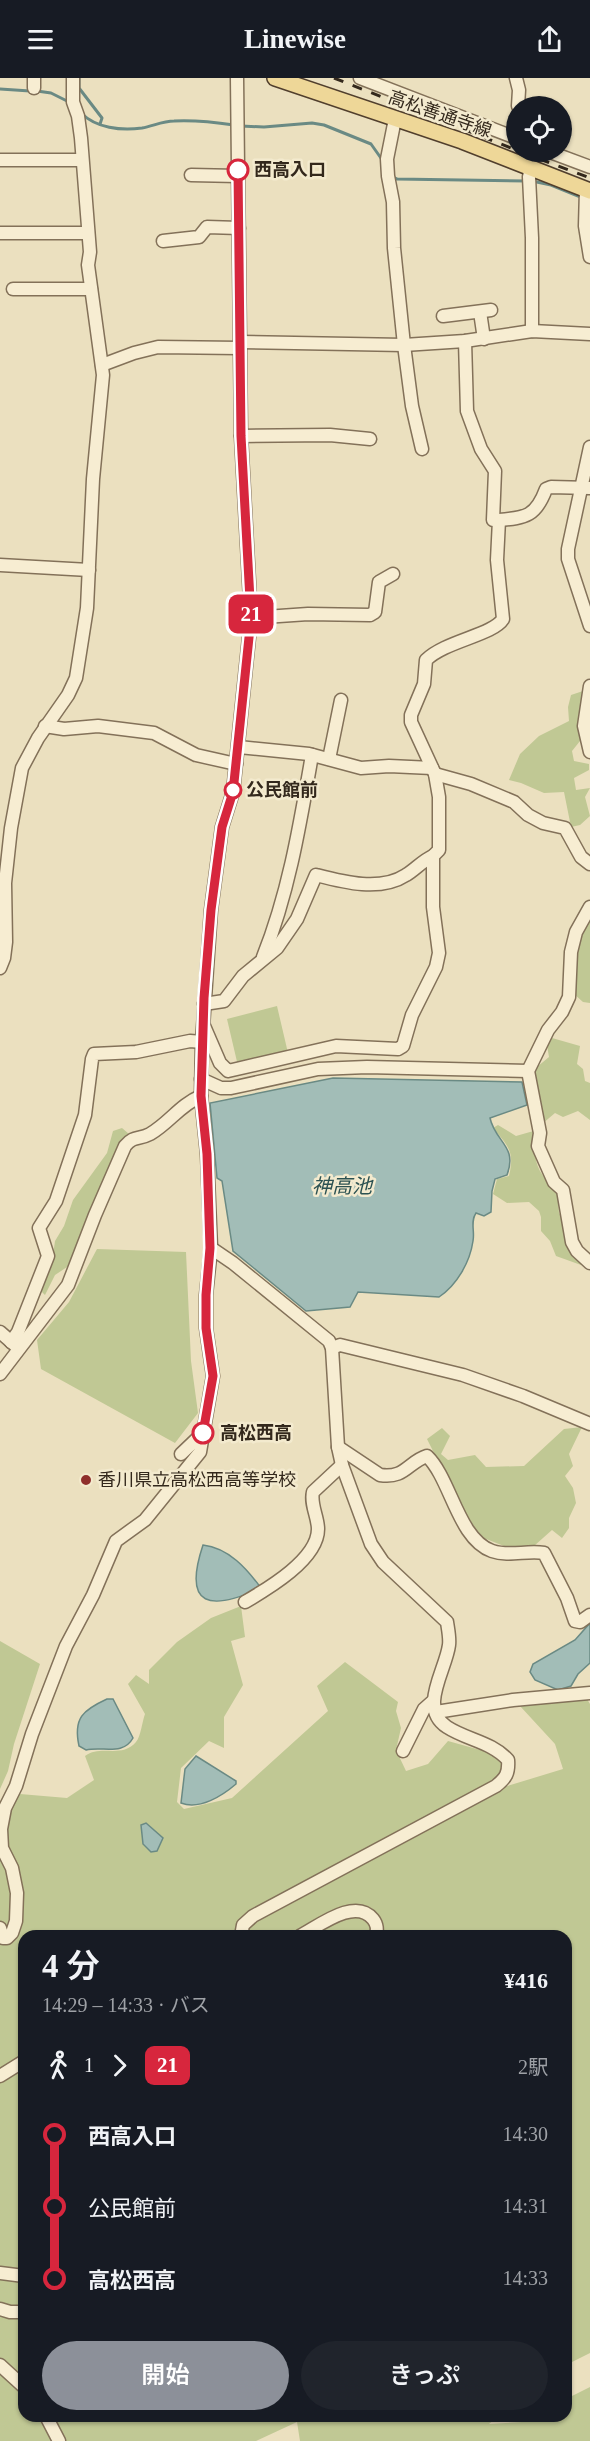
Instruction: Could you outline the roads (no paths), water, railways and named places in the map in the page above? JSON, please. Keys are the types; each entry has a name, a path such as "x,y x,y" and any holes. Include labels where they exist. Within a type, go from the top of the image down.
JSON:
{"main road":[{"name":"高松善通寺線","path":"275,78 462,141 588,190"}],"street":[{"path":"0,968 4,958 5,883 11,828 22,768 45,726 68,695 76,678 87,608 102,365 91,289 78,116 73,102 73,78"},
{"path":"0,1928 3,1938 7,1938 12,1933 16,1921 17,1893 12,1868 2,1848 1,1829 5,1808 16,1786 32,1734 66,1646 93,1595 116,1541 145,1520 200,1452 213,1376 206,1328 210,1248 207,1154 201,1096 202,1042 211,910 222,827 233,792 251,618 241,436 237,78"},
{"path":"360,78 506,134"},
{"path":"516,78 519,96"},
{"path":"394,119 387,159 393,202 396,270 412,406 422,449"},
{"path":"497,131 506,131"},
{"path":"0,160 82,160"},
{"path":"572,160 590,167"},
{"path":"531,167 529,177 532,238 532,331"},
{"path":"191,175 238,176"},
{"path":"588,190 585,226 590,257"},
{"path":"163,241 199,237 207,227 239,228"},
{"path":"0,233 88,233"},
{"path":"13,289 52,284 91,289"},
{"path":"443,316 486,311 484,339"},
{"path":"102,365 158,347 404,345 484,339 532,331 590,334"},
{"path":"465,341 467,411 481,449 495,471 493,520 522,519 540,504 546,489 550,487 586,488"},
{"path":"241,436 330,435 370,439"},
{"path":"590,447 586,488 568,549 568,559 590,626"},
{"path":"204,1004 224,1001 243,976 277,948 297,919 316,875 344,883 368,884 394,880 406,875 439,850 440,797 434,771 411,722 411,714 424,684 426,660 432,654 461,639 498,627 503,619 497,560 499,520"},
{"path":"0,565 89,570"},
{"path":"251,618 308,614 370,615 375,612 379,582 393,574"},
{"path":"590,686 584,726 590,752"},
{"path":"329,759 341,700"},
{"path":"45,726 64,729 98,726 154,733 196,754 236,764"},
{"path":"239,747 312,755 361,768 389,766 434,771 513,802 528,815 543,823 565,828 581,857 590,864"},
{"path":"261,961 279,917 297,842 312,755"},
{"path":"203,1024 220,1063 228,1071 336,1046 398,1049 403,1047 412,1015 436,967 439,953 433,906 433,856"},
{"path":"590,907 576,932 571,952 568,997 562,1012 548,1030 528,1071 540,1133 538,1146 554,1182 563,1190 572,1242 577,1251 590,1263"},
{"path":"0,1374 15,1345 48,1256 39,1228 56,1201 85,1115 94,1054 136,1052 190,1041 202,1042"},
{"path":"201,1079 221,1088 231,1088 318,1069 367,1067 528,1071"},
{"path":"15,1345 50,1311 68,1285 125,1146 131,1138 148,1135 187,1102 201,1096"},
{"path":"210,1248 233,1263 329,1341 332,1348 338,1447 342,1465 371,1544 383,1562 447,1622 450,1645 435,1707 445,1726 501,1752 508,1760 509,1771 504,1780 495,1786 419,1829 253,1916 243,1925 242,1930"},
{"path":"0,1332 15,1345"},
{"path":"332,1348 340,1345 463,1376 523,1396 589,1423 590,1409"},
{"path":"181,1454 203,1433"},
{"path":"338,1447 380,1474 388,1476 401,1473 427,1456 434,1462 455,1509 472,1536 482,1546 494,1552 544,1553 567,1598 575,1621 580,1622 590,1615"},
{"path":"245,1602 270,1588 313,1548 318,1528 311,1498 313,1492 342,1465"},
{"path":"403,1751 424,1709 590,1693"},
{"path":"312,1930 346,1912 357,1910 366,1911 376,1921 378,1930"},
{"path":"0,2076 18,2065"},
{"path":"0,2273 18,2275"},
{"path":"0,2309 18,2312"},
{"path":"0,2365 18,2382"},
{"path":"49,2422 59,2441"}],"water":[{"name":"神高池","path":"333,1078 522,1082 527,1105 490,1118 510,1157 507,1175 495,1179 491,1212 484,1216 476,1213 473,1220 471,1249 466,1265 457,1280 439,1297 358,1292 350,1307 306,1311 233,1251 222,1181 217,1178 210,1103"},
{"path":"203,1545 221,1550 237,1560 261,1588 228,1600 205,1599 199,1592 196,1582 197,1566"},
{"path":"590,1623 590,1663 578,1674 571,1686 558,1690 535,1680 530,1672 533,1664 575,1640"},
{"path":"107,1699 113,1699 133,1738 129,1744 118,1749 86,1750 79,1746 77,1728 79,1722 86,1711"},
{"path":"196,1756 236,1781 236,1784 210,1801 188,1805 181,1803 185,1769"},
{"path":"146,1823 163,1838 157,1851 151,1852 143,1844 141,1825"}],"waterway":[{"path":"79,78 79,88 102,118 100,124"},
{"path":"0,89 30,91"},
{"path":"37,91 51,93 69,102"},
{"path":"81,113 94,122 117,129 142,128 182,121 234,125"},
{"path":"241,126 264,127 312,123 324,125 371,144 383,161"},
{"path":"392,177 397,179 526,181"},
{"path":"532,181 551,185 583,198"}],"railway":[{"path":"334,78 506,146"},
{"path":"548,162 590,178"}],"place":[{"name":"西高入口","path":"238,170"},
{"name":"公民館前","path":"233,790"},
{"name":"高松西高","path":"203,1433"},
{"name":"香川県立高松西高等学校","path":"86,1480"}]}
